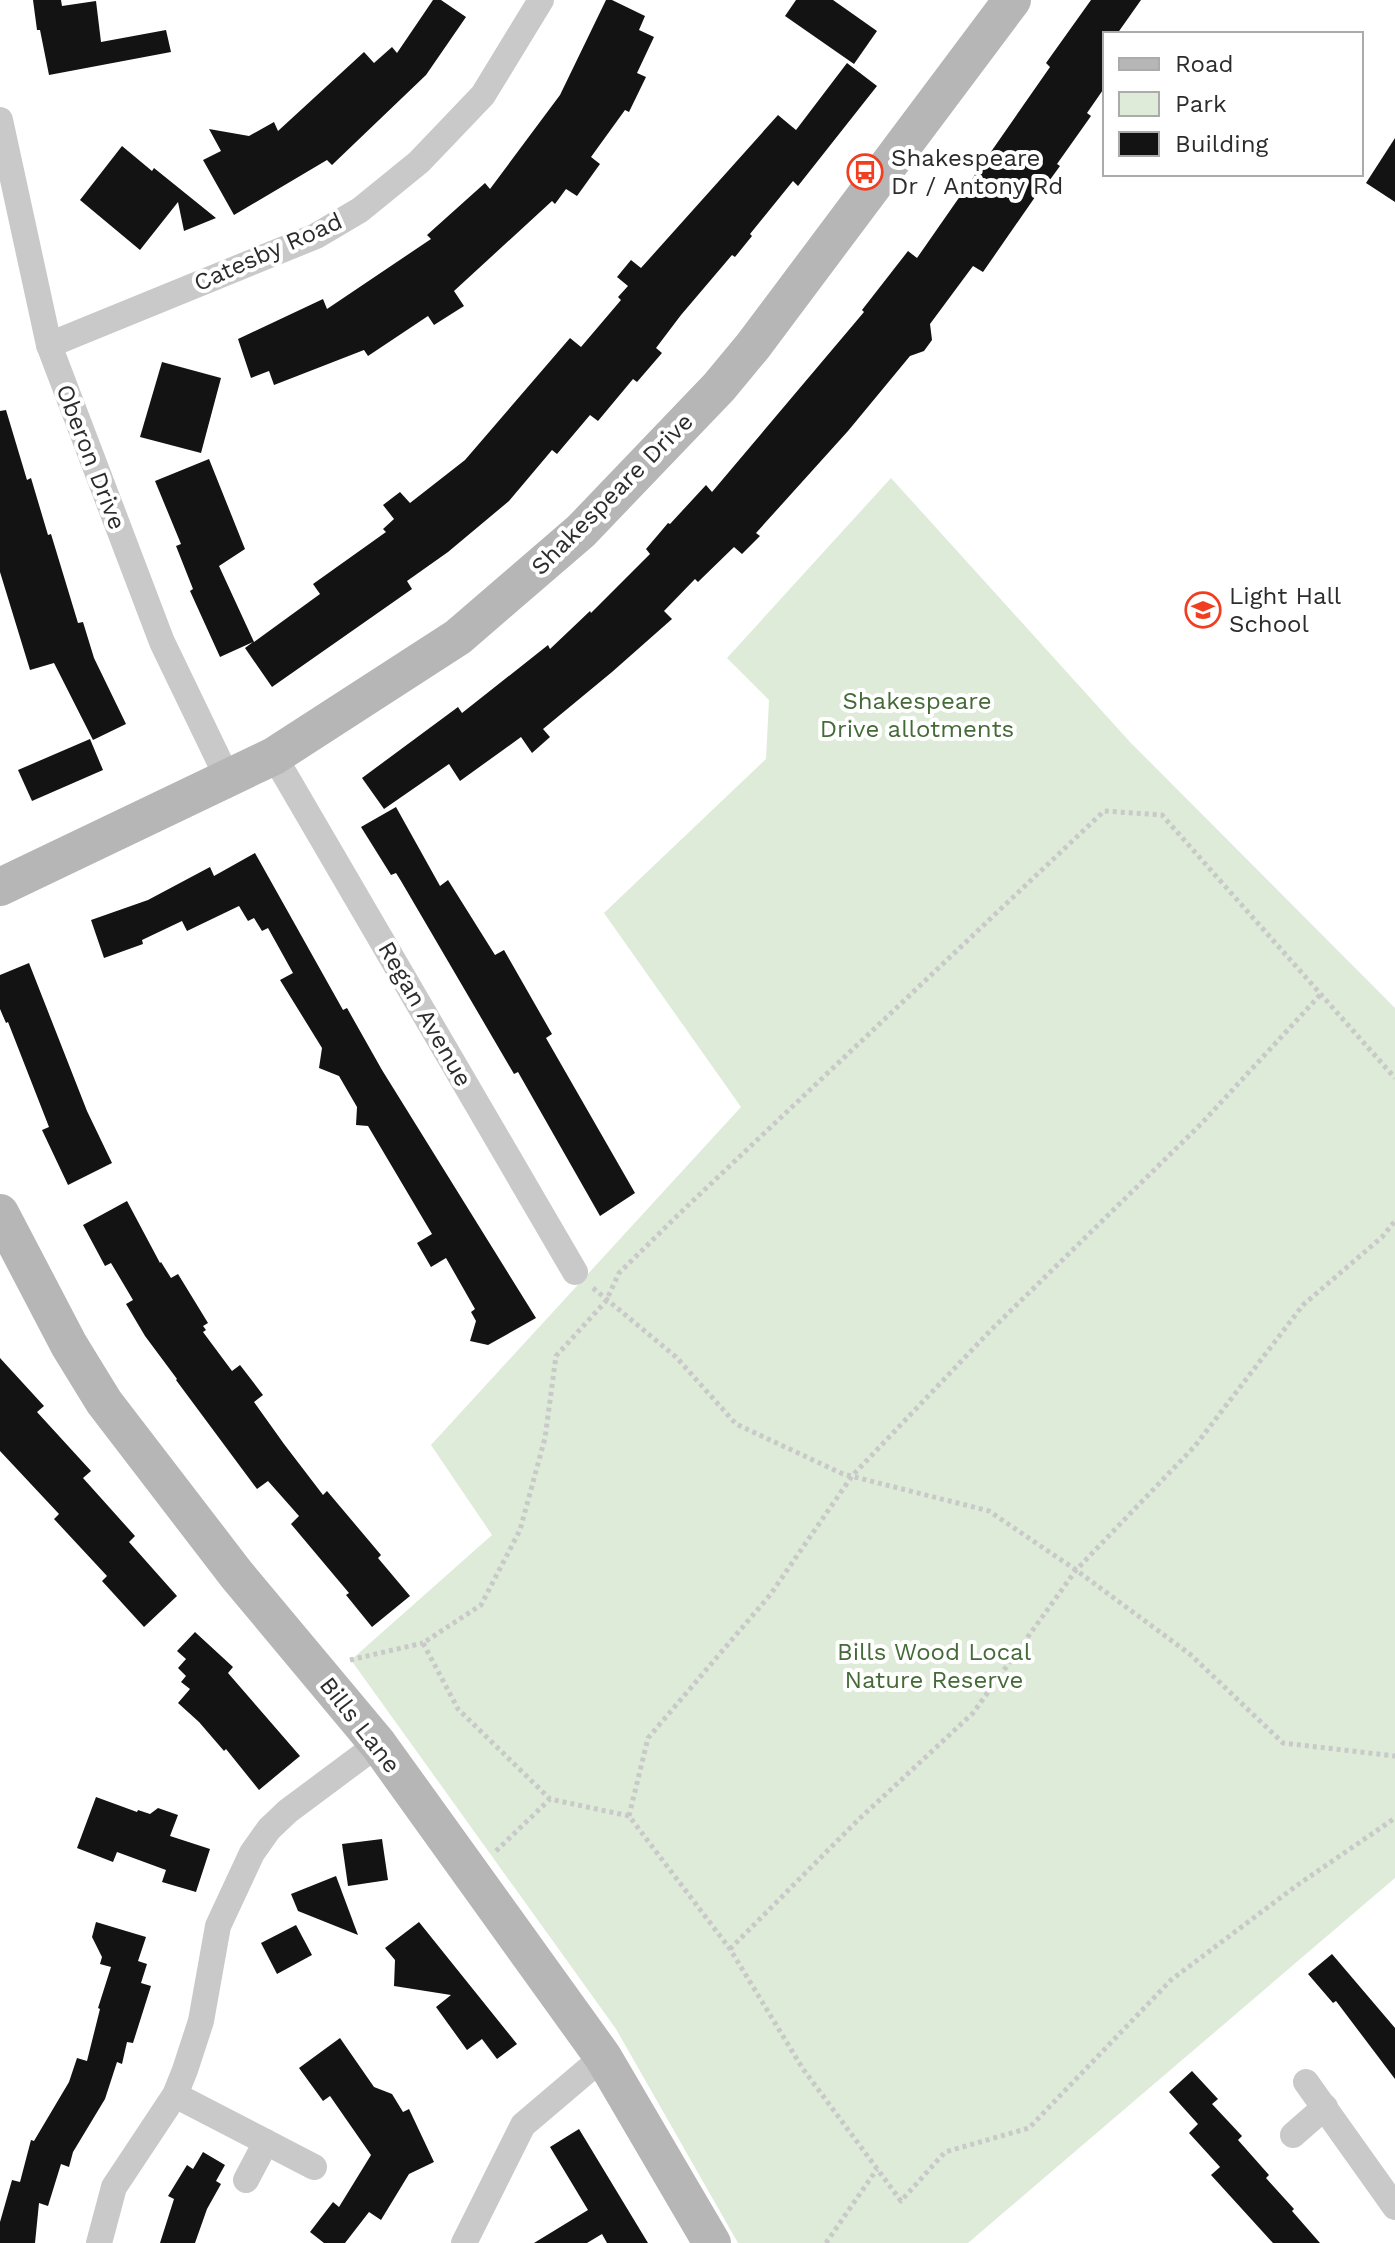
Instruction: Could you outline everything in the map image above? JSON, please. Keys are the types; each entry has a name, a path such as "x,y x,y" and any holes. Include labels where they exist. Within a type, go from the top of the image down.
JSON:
{"street":[{"name":"Catesby Road","path":"49,345 316,236 360,210 419,162 483,95 541,0"},
{"name":"Shakespeare Drive","path":"0,887 274,756 458,637 581,531 736,366 1012,0"},
{"name":"Oberon Drive","path":"0,120 49,345 162,642 228,779"},
{"name":"Regan Avenue","path":"274,756 575,1272"},
{"name":"Bills Lane","path":"0,1213 69,1345 104,1402 236,1574 378,1744 603,2057 712,2243"},
{"path":"99,2243 114,2187 175,2095 201,2021 218,1926 252,1853 269,1829 288,1811 378,1744"},
{"path":"464,2243 523,2125 603,2057"},
{"path":"1306,2082 1395,2207"},
{"path":"175,2095 314,2167"},
{"path":"1293,2135 1325,2107"},
{"path":"246,2180 266,2142"}],"path":[{"path":"311,1663 351,1660 423,1643 481,1605 520,1530 545,1438 556,1356 606,1301 619,1273 1104,811 1162,815 1395,1078"},
{"path":"629,1816 648,1738 770,1595 852,1476 991,1330 1201,1124 1320,995"},
{"path":"730,1949 857,1821 973,1713 1076,1570 1195,1446 1303,1305 1382,1237 1395,1221"},
{"path":"575,1272 676,1357 736,1424 852,1476 989,1511 1076,1570 1191,1655 1283,1743 1395,1756"},
{"path":"423,1643 458,1709 550,1799 629,1816 730,1949 803,2069 901,2201 945,2152 1029,2128 1171,1980 1296,1886 1395,1818"},
{"path":"469,1870 502,1847 550,1799"},
{"path":"826,2243 877,2169"}],"green space":[{"name":"Bills Wood Local Nature Reserve","path":"891,478 1130,742 1395,1008 1395,1878 968,2243 738,2243 616,2029 351,1660 492,1535 431,1445 741,1107 604,913 766,759 769,700 727,658"}],"building":[{"path":"33,0 61,0 62,6 96,1 101,42 166,30 171,52 49,75"},
{"path":"433,0 441,0 466,17 426,75 332,165 327,160 234,215 203,160 221,151 209,129 249,136 274,122 278,131 364,52 374,63 392,47 397,53"},
{"path":"606,0 645,16 639,30 654,37 637,73 646,77 629,112 625,110 591,157 600,164 577,196 566,189 555,204 552,201 454,291 464,306 434,325 428,316 368,356 364,350 274,385 269,371 251,378 238,339 323,299 327,309 431,239 427,235 485,183 490,189 560,95"},
{"path":"796,0 833,0 877,31 854,64 785,16"},
{"path":"1091,0 1141,0 1118,32 1103,32 1103,90 1087,113 1091,116 1057,164 1060,166 983,272 973,266 930,324 932,340 924,351 910,356 848,431 756,533 760,536 742,554 734,547 698,582 695,579 664,611 672,619 543,729 550,737 532,753 521,737 460,781 449,764 384,809 362,778 458,707 462,713 548,645 550,649 650,554 646,549 706,485 712,492 864,312 862,310 908,251 917,258 1050,67 1046,63"},
{"path":"847,63 877,86 798,186 793,181 735,257 732,255 681,315 656,348 662,353 637,382 633,379 598,421 590,415 557,454 552,450 509,501 448,552 407,581 412,589 272,687 245,648 253,642 220,657 190,591 193,589 176,546 181,544 155,481 209,459 245,549 219,566 254,642 320,594 313,584 386,532 383,529 394,519 383,505 400,492 410,503 465,460 570,338 581,347 621,300 618,297 628,286 617,277 631,260 641,268 778,115 796,130"},
{"path":"1395,138 1395,202 1366,183"},
{"path":"122,146 216,218 184,231 178,202 140,250 80,200"},
{"path":"162,362 221,378 201,453 140,437"},
{"path":"6,410 27,480 31,478 48,535 51,534 78,623 83,622 94,658 126,724 93,740 54,663 30,670 0,572 0,411"},
{"path":"90,739 103,770 32,801 18,770"},
{"path":"396,807 440,886 448,880 495,955 504,950 552,1034 546,1038 635,1193 600,1216 518,1072 514,1074 401,881 396,873 391,875 361,827"},
{"path":"255,853 343,1010 347,1008 536,1318 488,1345 470,1341 476,1321 471,1312 475,1309 446,1258 431,1267 417,1243 432,1234 368,1126 356,1125 357,1107 339,1076 319,1068 322,1048 280,980 293,973 268,928 262,931 254,918 248,921 239,906 187,931 182,921 142,940 143,944 104,958 91,920 148,900 210,867 214,876"},
{"path":"29,963 87,1111 112,1163 68,1185 42,1130 49,1127 8,1022 0,1009 0,975"},
{"path":"127,1201 160,1263 171,1278 178,1274 208,1323 203,1326 206,1330 203,1332 232,1371 240,1365 263,1395 254,1402 284,1444 323,1495 327,1491 381,1555 378,1558 410,1596 372,1627 346,1595 349,1593 291,1524 299,1516 268,1481 257,1489 176,1380 126,1304 133,1300 111,1263 105,1266 83,1225"},
{"path":"0,1358 44,1406 37,1412 91,1471 83,1478 135,1536 129,1542 177,1596 144,1627 102,1581 107,1576 54,1519 59,1514 0,1451"},
{"path":"195,1632 233,1667 228,1673 300,1756 259,1790 226,1749 224,1751 178,1703 190,1689 181,1682 186,1676 178,1668 186,1659 177,1651"},
{"path":"96,1797 137,1812 150,1814 158,1808 178,1815 170,1836 210,1849 196,1892 162,1882 166,1870 117,1852 113,1862 77,1848"},
{"path":"382,1839 388,1880 348,1886 342,1844"},
{"path":"336,1876 358,1935 298,1911 291,1894"},
{"path":"96,1922 146,1937 138,1961 147,1964 141,1983 151,1986 133,2043 127,2042 122,2064 117,2062 105,2099 73,2152 69,2167 61,2164 48,2206 39,2203 35,2243 0,2243 0,2222 12,2180 20,2182 31,2140 34,2141 69,2082 77,2058 87,2061 98,2008 111,1967 100,1964 102,1957 92,1937"},
{"path":"419,1922 517,2044 497,2059 482,2039 467,2050 436,2007 451,1995 394,1986 395,1960 385,1948"},
{"path":"296,1925 312,1955 277,1974 261,1943"},
{"path":"1332,1954 1395,2028 1395,2079 1336,2001 1333,2003 1308,1974"},
{"path":"340,2038 374,2087 392,2094 403,2112 409,2109 434,2162 409,2174 381,2220 369,2212 345,2243 324,2243 310,2232 333,2202 339,2207 371,2155 330,2096 323,2101 299,2068"},
{"path":"1192,2071 1218,2099 1212,2104 1242,2136 1238,2140 1269,2175 1266,2178 1320,2243 1273,2243 1211,2175 1220,2167 1189,2133 1198,2124 1169,2092"},
{"path":"579,2129 648,2243 607,2243 602,2234 587,2243 534,2243 588,2210 550,2147"},
{"path":"203,2152 225,2165 216,2181 221,2184 207,2209 195,2243 160,2243 174,2199 168,2196 187,2165 193,2169"}],"place":[{"name":"Shakespeare Dr / Antony Rd","path":"865,172"},
{"name":"Light Hall School","path":"1203,610"}],"park label":[{"name":"Shakespeare Drive allotments","path":"917,715"}]}
